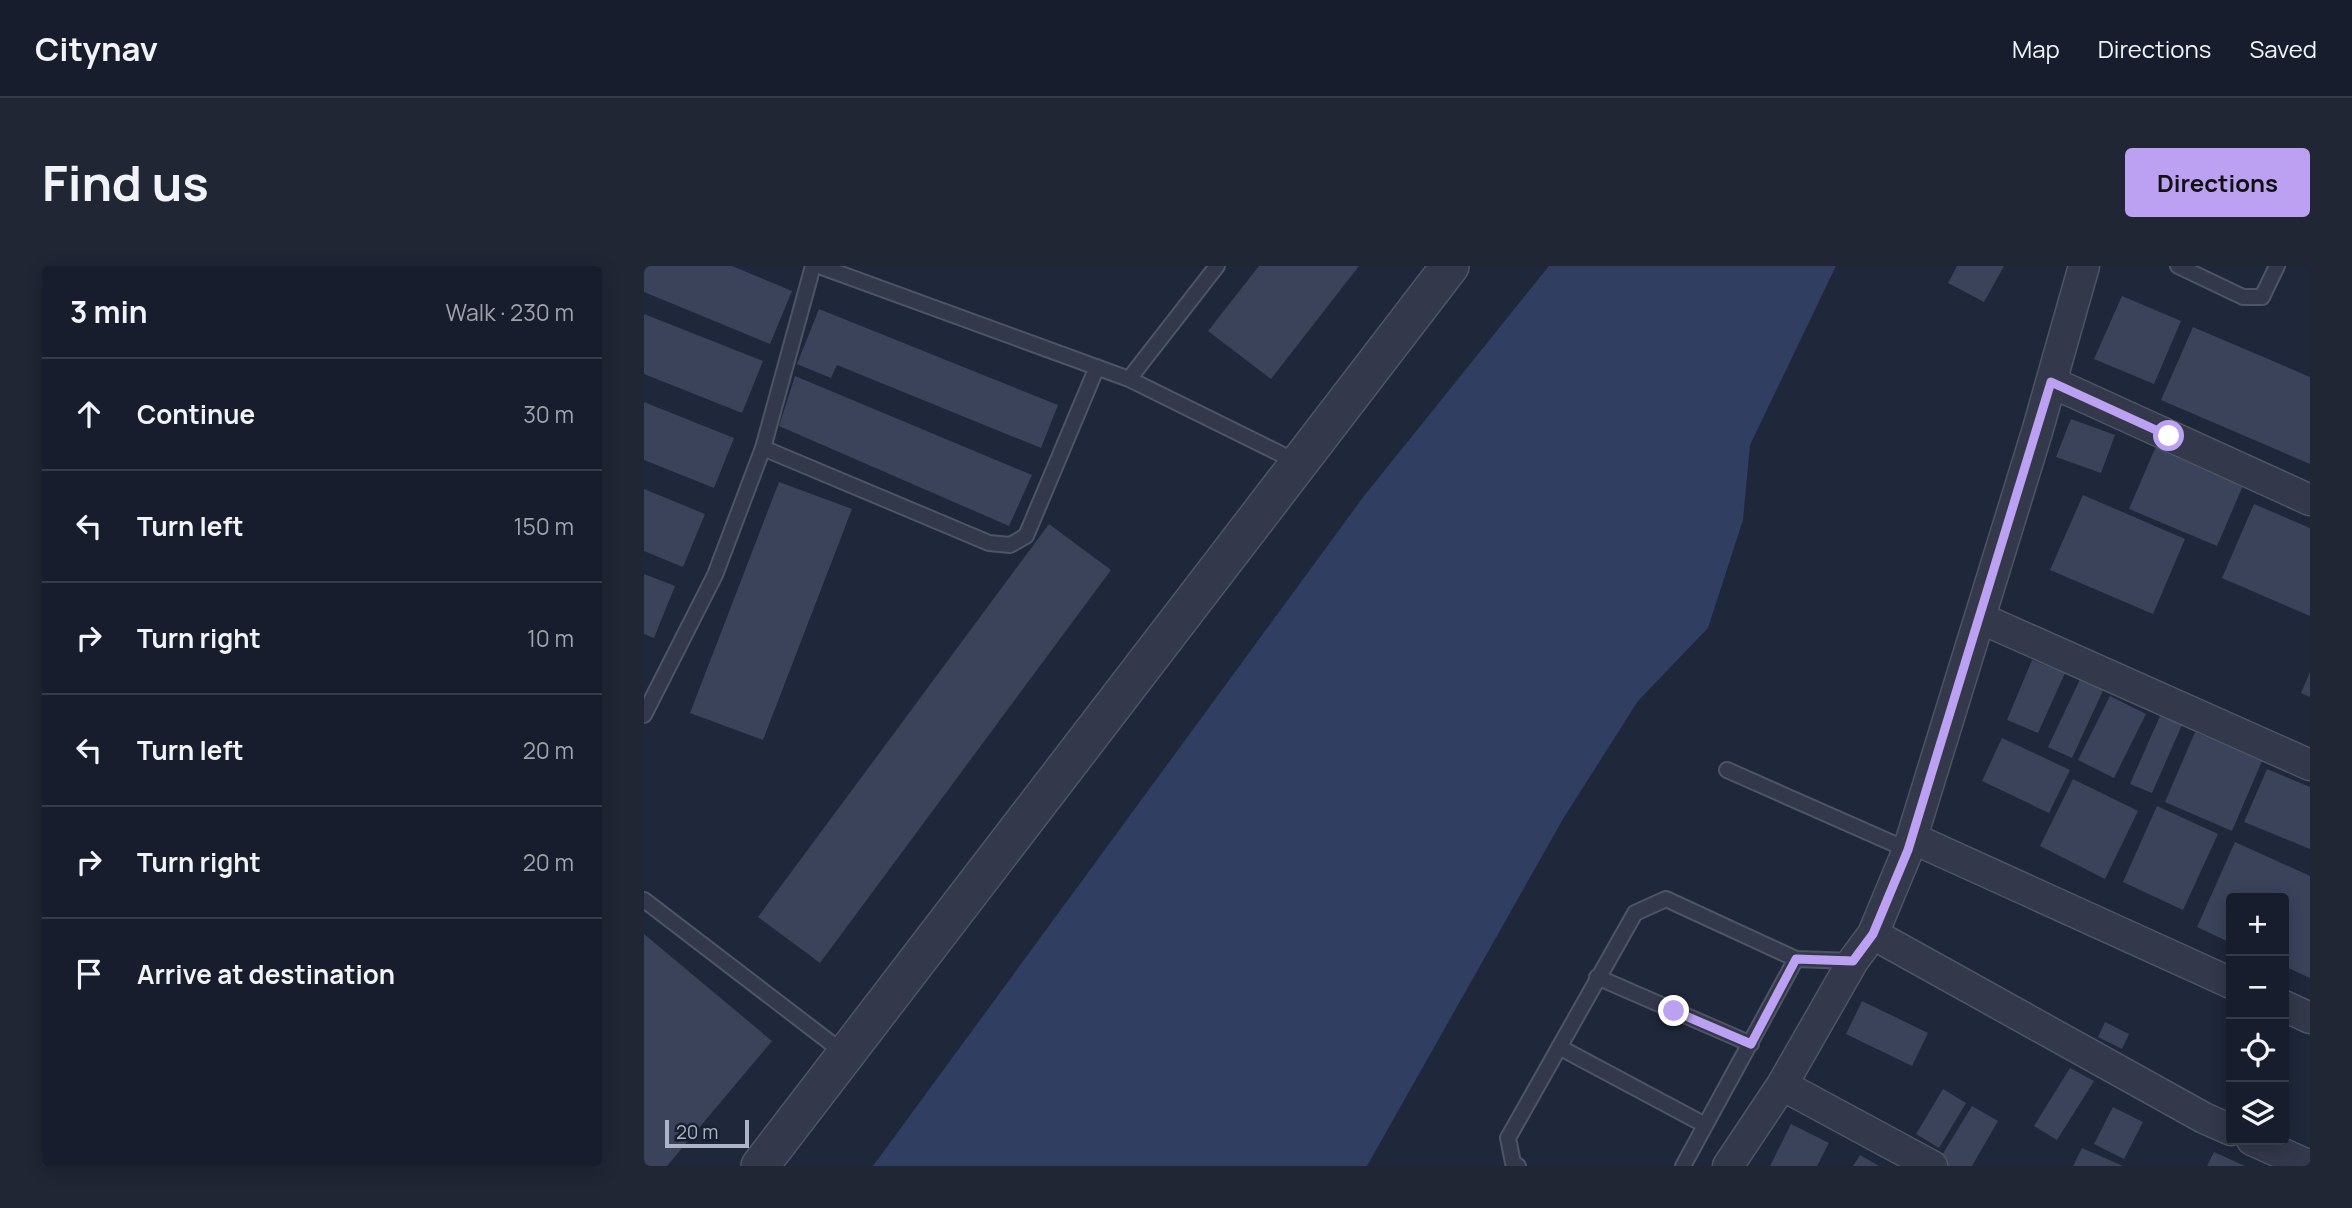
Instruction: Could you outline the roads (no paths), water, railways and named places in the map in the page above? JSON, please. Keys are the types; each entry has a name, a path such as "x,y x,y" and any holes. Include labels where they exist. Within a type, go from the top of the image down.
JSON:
{"street":[{"path":"760,1166 1450,266"},
{"path":"1728,1166 1782,1085 1853,961 1873,934 1910,844 2084,266"},
{"path":"2051,382 2310,500"},
{"path":"1980,618 2310,765"},
{"path":"1910,844 2226,981"},
{"path":"1873,934 2226,1128"},
{"path":"2289,1008 2310,1018"},
{"path":"1782,1085 1932,1166"},
{"path":"2263,1145 2310,1166"}],"lane":[{"path":"644,715 715,575 763,448 813,266"},
{"path":"819,266 1129,379 1298,463"},
{"path":"1129,379 1217,266"},
{"path":"2178,266 2243,297 2263,297 2277,266"},
{"path":"763,448 989,543 1010,545 1026,536 1097,367"},
{"path":"1727,770 1910,844"},
{"path":"1518,1166 1513,1163 1508,1138 1635,913 1666,899 1796,959 1853,961"},
{"path":"644,900 845,1054"},
{"path":"1683,1166 1796,959"},
{"path":"1597,977 1751,1044"},
{"path":"1559,1047 1705,1125"}],"water":[{"path":"1549,266 1836,266 1750,445 1743,520 1708,628 1638,701 1563,819 1367,1166 873,1166 1364,496"}]}
